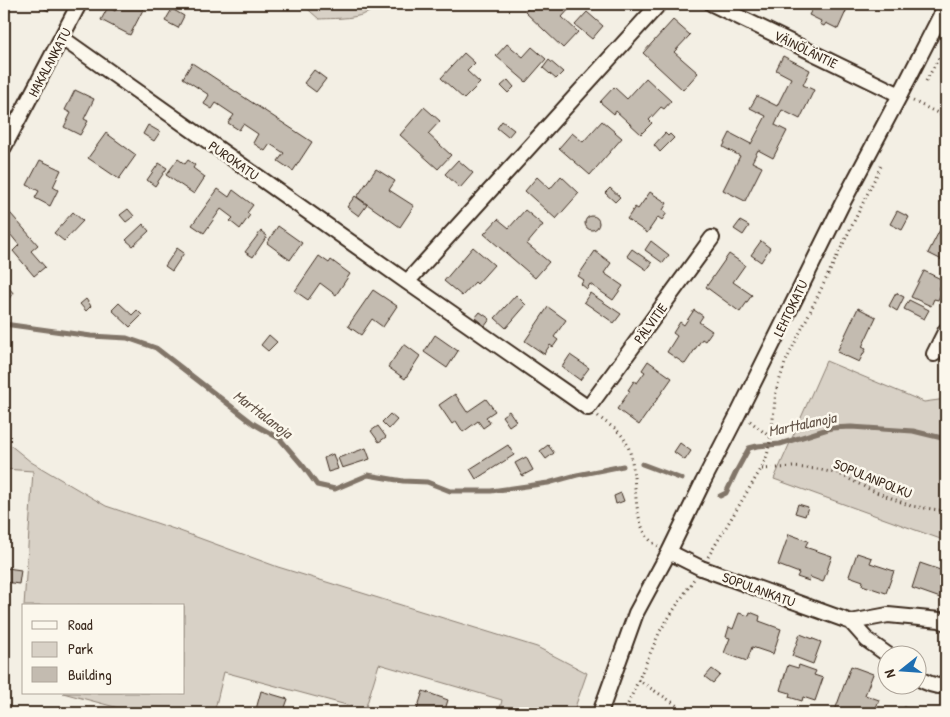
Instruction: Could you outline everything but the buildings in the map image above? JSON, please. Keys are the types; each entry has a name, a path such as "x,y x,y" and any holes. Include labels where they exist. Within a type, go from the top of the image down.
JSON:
{"street":[{"name":"HAKALANKATU","path":"4,147 80,4"},
{"path":"407,282 659,4"},
{"name":"VÄINÖLÄNTIE","path":"712,4 900,95"},
{"name":"LEHTOKATU","path":"600,713 636,612 670,552 842,204 946,5"},
{"name":"PUROKATU","path":"62,38 588,408"},
{"name":"PÄLVITIE","path":"588,408 712,238"},
{"path":"934,354 946,330"},
{"name":"SOPULANKATU","path":"670,552 701,568 850,622 867,640 878,648"},
{"path":"850,622 888,615 946,622"},
{"path":"928,683 946,686"}],"path":[{"path":"923,85 946,46"},
{"path":"910,110 914,101 946,117"},
{"path":"624,713 660,631 761,469 767,456 776,391 785,364 884,160"},
{"path":"588,408 623,437 627,443 643,529 648,539 655,545 670,552"},
{"path":"738,414 754,423 771,437"},
{"name":"SOPULANPOLKU","path":"761,469 793,466 817,469 839,474 870,490 910,506 946,511"},
{"path":"638,680 689,713"}],"green space":[{"path":"302,4 379,4 374,9 360,16 319,19"},
{"path":"826,361 924,402 946,399 946,541 774,479"},
{"path":"4,440 31,462 106,506 278,567 537,647 587,673 573,713 499,713 502,700 379,664 365,710 224,672 214,713 137,713 67,694 185,694 185,604 24,604 33,471 4,469"}],"waterway":[{"name":"Marttalanoja","path":"4,324 91,336 127,338 156,348 254,424 280,439 317,485 335,489 368,475 403,481 427,482 450,491 491,491 548,483 623,466"},
{"name":"Marttalanoja","path":"720,496 726,493 749,448 780,444 831,428 851,427 913,431 946,439"},
{"name":"Marttalanoja","path":"642,464 682,479"}]}
